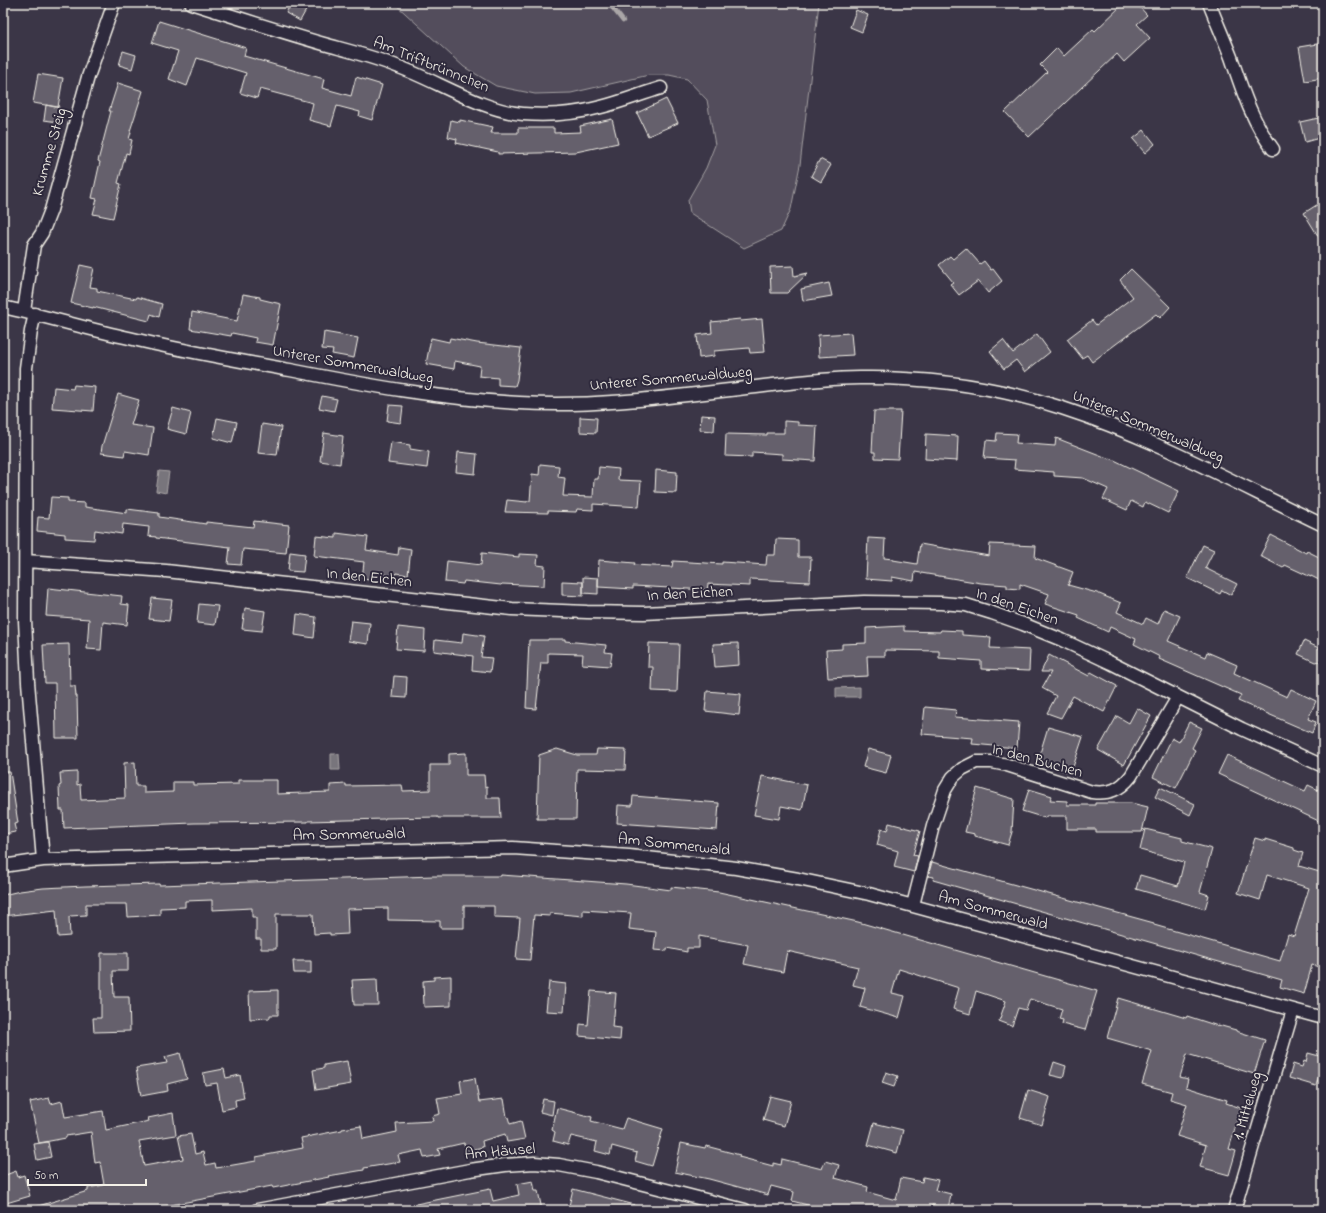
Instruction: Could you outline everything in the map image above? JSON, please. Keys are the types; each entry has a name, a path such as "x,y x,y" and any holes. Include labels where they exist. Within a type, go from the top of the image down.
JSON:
{"street":[{"name":"Krumme Steig","path":"43,860 28,682 25,620 26,368 30,337 34,245 42,233 51,210 88,76 114,3"},
{"name":"Am Triftbrünnchen","path":"191,3 365,55 400,67 494,108 521,114 547,115 601,108 661,88"},
{"path":"1209,3 1228,49 1249,109 1260,131 1273,149"},
{"name":"Unterer Sommerwaldweg","path":"3,307 166,347 370,386 485,401 524,404 562,404 639,400 814,380 856,378 895,378 937,381 976,387 1059,407 1107,424 1185,459 1323,526"},
{"name":"In den Eichen","path":"26,561 166,571 512,609 644,613 864,602 940,603 966,605 1023,624 1062,640 1242,729 1323,766"},
{"name":"In den Buchen","path":"912,905 933,826 945,790 953,777 962,769 976,762 992,762 1092,792 1100,793 1116,789 1124,785 1131,776 1178,697"},
{"name":"Am Sommerwald","path":"3,866 43,860 513,848 629,856 736,868 869,894 1323,1018"},
{"name":"1. Mittelweg","path":"1234,1210 1292,1010"},
{"name":"Am Häusel","path":"257,1210 470,1170 534,1163 559,1165 596,1172 745,1210"}],"shaded area":[{"path":"394,3 819,3 800,165 791,209 781,231 744,248 690,213 688,200 706,168 715,145 707,100 687,79 669,75 649,75 571,93 535,94 496,86 464,67"},
{"path":"159,471 169,472 166,493 156,491"},
{"path":"860,687 860,697 836,697 836,688"},
{"path":"331,754 339,754 340,770 331,770"}],"building":[{"path":"291,3 310,3 300,21 286,13"},
{"path":"1124,3 1136,3 1147,15 1137,24 1150,38 1124,62 1117,54 1029,137 1005,112 1047,72 1040,65 1057,48 1064,56 1093,29 1095,31"},
{"path":"856,10 868,15 862,32 850,27"},
{"path":"159,21 246,48 244,56 324,79 322,88 351,96 356,77 382,85 372,120 359,116 360,112 337,106 331,126 309,120 313,103 260,89 257,98 240,93 246,73 197,58 187,86 169,79 178,51 152,43"},
{"path":"1323,43 1323,78 1305,81 1299,47"},
{"path":"123,51 136,55 132,69 119,65"},
{"path":"38,74 63,78 58,107 33,103"},
{"path":"118,83 143,91 130,131 129,139 132,140 129,154 126,153 118,183 121,184 113,218 93,214 97,199 92,198 100,162 98,161 111,111 109,111"},
{"path":"666,99 678,123 648,136 637,113"},
{"path":"46,105 60,108 58,122 44,120"},
{"path":"1323,117 1323,137 1305,142 1300,122"},
{"path":"612,119 618,143 576,152 498,154 498,152 456,143 457,139 448,137 451,120 460,122 460,120 493,127 491,133 518,133 518,128 554,128 554,133 581,132 580,126"},
{"path":"1144,130 1155,144 1145,153 1133,139"},
{"path":"820,159 831,165 821,182 811,176"},
{"path":"1323,201 1323,244 1304,213"},
{"path":"966,248 980,264 984,261 991,270 993,269 1002,281 988,293 978,281 959,295 950,284 953,282 939,265 950,256 953,259"},
{"path":"80,265 94,268 90,287 97,288 97,291 136,299 137,297 162,304 159,317 151,314 149,321 71,303"},
{"path":"793,266 794,276 808,273 787,293 771,293 770,267"},
{"path":"1131,269 1170,307 1160,318 1156,314 1092,362 1087,355 1082,358 1067,339 1092,320 1096,325 1133,297 1120,280"},
{"path":"829,283 832,296 803,301 801,289"},
{"path":"243,294 260,297 260,299 281,304 273,345 255,342 256,338 232,333 231,336 190,329 192,312 237,321"},
{"path":"740,319 741,321 762,319 765,352 750,353 749,348 714,351 714,356 699,358 697,335 712,333 711,322"},
{"path":"324,332 358,338 354,358 332,354 333,350 322,349"},
{"path":"851,333 853,355 819,357 818,335"},
{"path":"1037,334 1050,352 1025,372 1016,360 1004,369 990,351 1003,340 1013,353"},
{"path":"431,338 449,342 450,338 521,348 515,386 498,385 498,378 479,376 480,366 455,361 454,369 426,364"},
{"path":"74,385 95,387 93,411 52,408 54,387 73,389"},
{"path":"118,394 139,400 131,425 153,428 149,455 125,451 124,456 101,453"},
{"path":"322,396 337,399 334,411 319,408"},
{"path":"389,405 403,406 401,423 387,421"},
{"path":"173,408 191,413 186,434 167,429"},
{"path":"874,411 901,411 898,459 875,458 875,452 872,452"},
{"path":"701,415 715,416 714,431 700,430"},
{"path":"580,417 597,418 596,433 580,432"},
{"path":"217,418 237,422 232,443 213,438"},
{"path":"784,421 798,422 798,425 817,426 815,461 782,459 782,454 752,452 752,457 725,456 726,434 767,435 767,433 784,433"},
{"path":"262,424 281,427 277,455 258,453"},
{"path":"324,433 343,436 340,464 320,461"},
{"path":"997,433 1017,434 1016,443 1055,446 1056,438 1110,458 1179,491 1168,513 1145,502 1143,507 1131,501 1127,510 1103,499 1108,489 1083,478 1054,476 1054,472 1014,469 1015,460 984,458 986,440 996,441"},
{"path":"926,434 958,436 957,461 925,459"},
{"path":"391,442 410,445 410,449 429,452 427,468 388,463"},
{"path":"458,452 477,454 475,474 456,472"},
{"path":"540,464 559,466 558,477 565,478 563,496 593,497 594,479 598,479 599,467 619,469 618,480 641,481 639,507 593,504 593,510 577,509 576,512 505,512 507,500 530,501 532,474 539,475"},
{"path":"656,470 677,472 676,493 655,492"},
{"path":"51,497 68,498 68,502 85,503 85,507 127,513 127,509 159,513 159,517 206,524 206,522 253,527 254,521 289,525 286,553 243,549 241,565 228,564 230,547 156,538 148,536 149,527 123,524 122,534 95,530 94,540 65,538 65,534 37,531 38,517 49,518"},
{"path":"336,533 368,537 366,550 398,555 399,547 411,549 408,575 396,573 395,576 378,574 377,581 362,579 364,562 314,556 316,536 336,538"},
{"path":"1271,535 1306,553 1307,551 1323,559 1323,582 1285,565 1283,568 1260,556"},
{"path":"868,538 885,539 884,558 917,564 920,544 989,556 990,544 1036,546 1035,558 1073,572 1068,585 1097,593 1121,603 1117,612 1143,624 1146,618 1158,624 1164,609 1180,616 1168,641 1205,657 1207,652 1237,665 1234,673 1287,697 1291,689 1316,701 1308,719 1316,722 1312,733 1238,701 1241,695 1159,659 1160,657 1134,644 1136,639 1110,627 1108,632 1078,618 1079,615 1045,604 1049,594 1020,584 1020,589 1007,588 1007,585 981,583 915,572 914,581 892,577 892,581 866,579"},
{"path":"776,539 798,540 798,557 811,557 810,582 750,579 750,586 708,584 707,590 633,586 633,589 598,587 599,560 635,563 634,565 672,567 673,561 766,565 767,555 775,555"},
{"path":"1203,545 1214,550 1205,568 1237,584 1231,595 1222,590 1220,594 1187,578"},
{"path":"290,552 305,554 303,572 288,571"},
{"path":"482,553 519,557 519,554 538,555 537,565 545,566 544,586 501,585 464,581 463,584 445,582 447,561 481,565"},
{"path":"583,577 598,578 598,594 583,593"},
{"path":"562,581 583,582 583,596 562,595"},
{"path":"48,588 122,596 121,604 129,605 127,625 103,622 101,650 87,649 89,619 46,616"},
{"path":"152,598 172,600 169,621 149,619"},
{"path":"199,604 218,606 215,625 197,623"},
{"path":"245,608 265,611 262,631 242,629"},
{"path":"297,614 316,617 314,638 295,635"},
{"path":"351,621 370,623 368,644 348,641"},
{"path":"904,626 904,631 962,631 962,635 991,637 990,648 1030,650 1029,671 981,669 981,661 939,658 939,651 885,650 885,656 867,656 868,676 828,678 826,650 842,649 842,644 866,643 866,628"},
{"path":"398,627 425,630 424,651 396,649"},
{"path":"463,633 484,636 481,657 492,658 490,672 472,670 473,656 434,651 435,640 462,643"},
{"path":"565,639 565,641 606,645 605,652 612,653 610,666 582,664 583,654 548,653 548,663 541,663 536,709 526,708 529,640"},
{"path":"1304,641 1323,650 1323,660 1315,662 1298,654"},
{"path":"649,643 679,644 677,692 652,691 653,667 648,667"},
{"path":"738,643 739,665 715,667 713,644"},
{"path":"69,644 70,686 75,686 77,696 78,738 56,738 55,683 45,683 43,645"},
{"path":"1049,655 1089,676 1091,672 1117,686 1104,712 1073,696 1061,718 1047,713 1056,696 1042,688 1051,672 1041,672"},
{"path":"394,676 407,677 406,698 392,697"},
{"path":"707,691 741,694 739,715 705,711"},
{"path":"925,707 956,710 955,717 1019,722 1017,748 972,744 973,738 922,734"},
{"path":"1137,708 1151,716 1124,765 1098,750 1117,716 1129,723"},
{"path":"1189,722 1202,728 1192,748 1195,750 1176,788 1153,777 1172,738 1179,742"},
{"path":"1048,727 1083,737 1071,773 1037,763"},
{"path":"557,749 577,755 596,755 597,749 626,750 625,770 577,769 576,819 537,819 539,755"},
{"path":"868,749 891,755 886,773 863,767"},
{"path":"466,753 466,775 484,775 485,787 487,786 487,798 500,798 501,818 385,818 308,822 194,823 64,828 63,810 60,810 60,773 77,772 77,785 80,784 81,800 125,798 124,763 135,762 136,786 144,786 144,793 173,792 173,782 193,782 193,785 238,784 238,780 277,780 277,794 330,792 330,785 346,784 346,786 402,785 403,791 430,790 430,765 449,765 449,754"},
{"path":"1227,755 1305,791 1308,785 1323,792 1323,823 1218,774"},
{"path":"3,772 10,772 18,823 14,824 16,832 3,834"},
{"path":"762,776 807,785 802,810 781,806 779,819 754,815"},
{"path":"1160,787 1195,804 1190,815 1155,797"},
{"path":"977,788 1014,799 1012,832 1008,845 965,832"},
{"path":"1029,789 1052,796 1050,800 1067,801 1067,805 1131,803 1148,807 1142,832 1096,832 1096,829 1067,829 1067,816 1046,816 1045,818 1022,811"},
{"path":"633,796 719,803 717,830 617,823 618,805 632,806"},
{"path":"889,823 920,831 913,855 918,856 914,872 894,867 898,851 877,845 881,829 887,831"},
{"path":"1145,829 1182,838 1182,841 1212,849 1200,892 1209,895 1205,909 1136,889 1140,875 1178,886 1184,862 1140,850"},
{"path":"1255,838 1265,841 1265,839 1294,848 1294,850 1303,853 1299,866 1323,873 1323,968 1312,965 1304,994 1280,987 1282,980 933,880 934,877 928,876 932,862 1154,923 1154,925 1280,961 1288,934 1294,936 1309,888 1267,875 1260,900 1238,893"},
{"path":"501,875 626,884 671,890 671,887 719,892 858,922 1097,991 1085,1030 1062,1024 1063,1020 1059,1019 1062,1009 1030,999 1026,1010 1018,1008 1012,1026 999,1021 1006,1001 976,991 970,1014 953,1009 959,988 899,969 892,993 905,996 899,1018 860,1007 865,988 853,985 858,967 787,951 783,972 744,964 748,945 699,936 699,948 687,948 687,952 667,948 667,951 654,950 656,932 629,929 631,913 583,910 583,916 550,913 550,916 534,915 530,960 516,959 520,918 494,917 494,906 464,906 464,928 440,928 440,921 388,920 388,908 347,909 348,934 330,935 330,933 314,934 313,914 276,914 276,949 261,949 261,939 256,939 256,917 252,917 252,908 212,910 212,900 185,901 185,907 160,908 160,915 128,917 127,904 86,904 86,915 69,917 70,936 58,937 56,910 3,916 3,895 43,888"},
{"path":"101,953 128,953 128,971 113,971 114,997 129,997 130,1031 94,1032 93,1018 101,1018"},
{"path":"293,961 311,961 311,973 294,973"},
{"path":"451,976 451,1006 424,1007 423,981 434,980 434,977"},
{"path":"377,979 378,1005 354,1005 352,980"},
{"path":"549,982 566,984 564,1012 546,1011"},
{"path":"278,990 278,1015 270,1015 270,1018 250,1019 249,991"},
{"path":"591,991 616,993 612,1027 621,1028 620,1040 579,1036 580,1024 588,1025"},
{"path":"1118,998 1186,1018 1187,1016 1236,1030 1265,1040 1254,1074 1187,1054 1180,1077 1188,1079 1186,1087 1227,1100 1226,1103 1241,1108 1229,1149 1236,1151 1229,1175 1200,1167 1206,1145 1177,1136 1187,1104 1170,1099 1172,1092 1142,1084 1152,1051 1107,1038"},
{"path":"180,1053 187,1079 167,1084 168,1091 141,1096 136,1068 167,1063 165,1057"},
{"path":"1308,1053 1323,1057 1316,1086 1289,1078 1293,1064 1302,1067 1304,1061 1306,1062"},
{"path":"347,1061 351,1084 316,1090 313,1070 324,1068 324,1065"},
{"path":"1054,1062 1066,1066 1063,1078 1050,1075"},
{"path":"224,1069 226,1078 240,1075 244,1098 235,1100 236,1107 222,1110 217,1083 205,1085 203,1073"},
{"path":"886,1072 898,1076 894,1087 882,1083"},
{"path":"475,1078 479,1102 504,1099 507,1117 510,1124 521,1121 525,1139 507,1142 505,1134 482,1141 483,1147 466,1151 464,1143 438,1149 440,1155 424,1158 422,1150 398,1155 400,1162 364,1168 364,1170 273,1188 272,1186 144,1210 36,1210 35,1207 88,1191 88,1188 104,1185 100,1162 95,1163 91,1132 66,1136 66,1138 39,1143 30,1102 49,1098 51,1104 62,1101 65,1117 103,1111 106,1130 149,1121 148,1118 173,1113 176,1135 139,1141 144,1166 183,1159 178,1136 191,1134 195,1154 203,1152 206,1165 215,1163 216,1168 256,1161 256,1157 303,1148 301,1138 342,1129 361,1126 363,1139 397,1132 396,1123 433,1121 432,1116 440,1114 437,1098 462,1094 460,1081"},
{"path":"1028,1090 1050,1097 1042,1125 1020,1118"},
{"path":"770,1096 791,1101 784,1126 763,1120"},
{"path":"543,1099 554,1101 552,1115 540,1112"},
{"path":"557,1108 592,1117 591,1121 622,1129 626,1118 663,1129 652,1166 635,1161 637,1153 612,1146 610,1155 595,1151 597,1142 571,1136 568,1145 553,1141 555,1132 552,1130"},
{"path":"874,1123 903,1130 897,1153 868,1145"},
{"path":"48,1142 51,1157 37,1160 34,1144"},
{"path":"681,1143 705,1148 706,1146 773,1166 773,1163 781,1165 782,1159 822,1169 825,1161 839,1165 835,1178 868,1187 867,1192 896,1200 901,1178 922,1182 923,1177 938,1180 935,1190 951,1194 948,1209 932,1205 931,1210 827,1210 792,1201 794,1192 771,1186 768,1195 709,1179 675,1172"},
{"path":"16,1171 18,1177 24,1175 30,1196 3,1204 3,1176"},
{"path":"533,1181 535,1191 538,1191 542,1210 416,1210 416,1204 490,1189 493,1201 519,1195 517,1184"},
{"path":"573,1189 635,1205 635,1210 568,1210"}],"waterway":[{"path":"609,3 623,21"}]}
